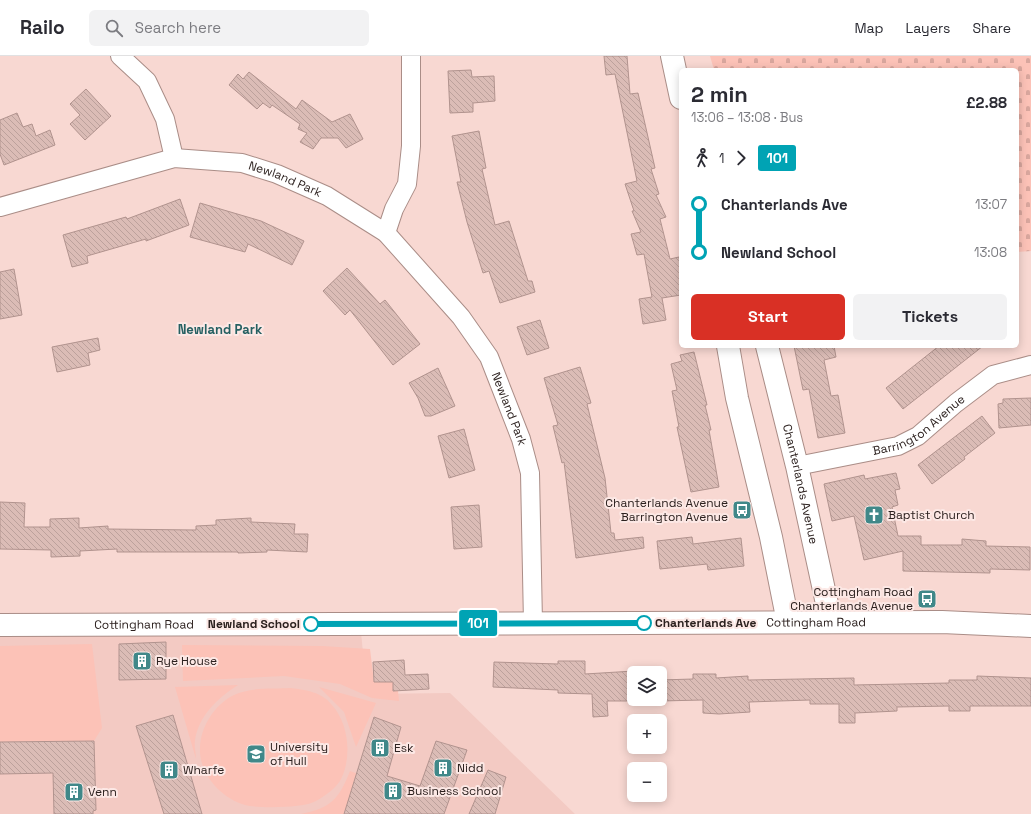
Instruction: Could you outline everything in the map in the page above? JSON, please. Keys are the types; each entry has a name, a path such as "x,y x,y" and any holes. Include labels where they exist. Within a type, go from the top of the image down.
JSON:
{"main road":[{"path":"672,56 679,89"},
{"path":"728,348 737,398 771,537 788,622"},
{"name":"Chanterlands Avenue","path":"768,348 797,466 831,622"},
{"name":"Cottingham Road","path":"0,625 942,622 1031,626"}],"street":[{"path":"120,56 147,80 165,119 174,158"},
{"path":"386,233 394,209 407,184 411,146 411,56"},
{"name":"Newland Park","path":"0,207 174,158 242,163 277,174 327,196 386,233 461,317 489,357 521,438 530,473 533,623"},
{"name":"Barrington Avenue","path":"797,466 898,446 918,436 956,403 993,375 1031,365"}],"shaded area":[{"name":"University of Hull","path":"0,632 361,632 367,694 450,693 575,814 0,814"}],"green space":[{"path":"710,56 1031,56 1031,251 1019,252 1019,68 713,68"},
{"path":"92,644 102,728 94,741 0,742 0,646"},
{"path":"182,645 322,646 370,649 374,682 393,682 393,691 398,691 399,701 372,698 340,684 284,676 183,681"},
{"path":"238,685 223,696 205,715 197,731 195,740 196,759 175,687"},
{"path":"319,687 376,703 356,747 344,712"},
{"path":"291,688 319,694 332,705 342,721 347,739 347,759 340,781 323,797 303,805 256,807 231,799 215,786 204,768 201,759 201,741 210,717 227,699 240,692"},
{"path":"350,771 358,774 347,814 301,814 320,809 333,801 342,789"}],"building":[{"path":"604,56 627,56 630,94 638,93 655,168 651,169 659,194 656,195 666,217 660,219 670,259 679,257 679,295 662,298 666,320 643,324 639,299 652,297 644,254 637,255 631,234 641,232 632,211 634,211 625,184 637,181 615,74 606,75"},
{"path":"471,70 472,77 494,76 495,101 473,103 473,112 450,113 448,71"},
{"path":"249,72 296,109 302,100 332,122 350,114 363,139 346,148 338,138 321,138 313,149 300,142 307,133 298,129 300,124 272,105 270,108 263,103 257,109 229,85 238,74 243,79"},
{"path":"86,89 111,116 85,140 70,124 80,115 70,104"},
{"path":"17,113 23,127 32,124 36,136 50,130 55,145 4,165 0,154 0,120"},
{"path":"479,131 486,168 482,169 495,225 509,221 528,281 532,281 535,292 500,303 489,271 483,273 467,222 457,182 461,182 452,136"},
{"path":"180,199 189,225 146,241 146,239 87,256 88,263 72,267 63,235 126,217 127,219"},
{"path":"200,203 261,221 304,241 292,265 248,244 245,252 190,237"},
{"path":"347,268 380,304 385,300 420,344 393,365 350,310 345,315 323,291"},
{"path":"14,269 22,315 0,319 0,272"},
{"path":"540,320 549,348 527,355 517,327"},
{"path":"98,338 100,350 88,353 90,365 57,372 52,347"},
{"path":"794,348 834,348 836,357 824,360 831,396 838,395 845,433 818,438 809,389 803,390"},
{"path":"936,348 980,348 903,409 886,388"},
{"path":"694,352 707,405 705,405 711,430 709,430 719,487 691,492 677,427 679,427 672,391 677,390 671,364 682,361 680,355"},
{"path":"580,367 591,403 587,404 605,478 611,533 614,533 615,540 643,537 644,548 576,558 564,462 562,463 553,426 558,425 544,378"},
{"path":"438,368 455,406 431,416 425,416 418,398 409,383"},
{"path":"1031,398 1031,425 999,428 998,404 1003,403 1003,399"},
{"path":"982,416 995,433 964,457 965,459 932,484 918,465"},
{"path":"464,429 475,470 449,478 438,436"},
{"path":"896,473 900,489 895,490 898,505 892,507 898,536 921,536 921,545 962,545 962,539 986,541 986,546 1030,547 1030,570 990,569 990,573 903,571 903,551 864,560 854,516 832,521 824,484 864,475 865,479"},
{"path":"0,502 25,503 24,527 50,527 50,519 79,518 79,528 108,526 108,529 196,530 196,526 216,525 216,520 251,518 251,522 295,524 294,534 308,534 307,552 267,550 267,552 238,553 117,552 117,549 80,551 80,556 51,557 51,550 0,549"},
{"path":"479,505 482,547 454,549 451,507"},
{"path":"692,537 693,544 741,538 744,566 708,570 707,564 660,569 657,541"},
{"name":"Rye House","path":"166,642 166,679 119,680 119,644"},
{"path":"404,660 405,675 428,674 429,689 393,691 393,682 374,682 373,662"},
{"path":"558,661 585,661 585,674 627,671 627,701 607,701 608,716 593,717 592,694 558,693 558,690 493,687 494,662 558,664"},
{"path":"693,674 716,674 716,678 748,676 748,680 854,678 854,685 949,683 949,680 977,680 977,676 1031,678 1031,706 970,706 970,711 949,711 949,706 897,707 897,711 855,713 855,723 839,723 839,704 810,704 810,700 749,702 750,712 719,714 703,713 703,700 667,701 667,680 693,679"},
{"name":"Wharfe","path":"173,715 202,814 164,814 136,726"},
{"path":"374,717 401,727 387,776 420,786 436,741 467,750 444,814 344,814"},
{"name":"Venn","path":"94,741 96,810 93,811 93,814 54,814 53,773 0,774 0,742"},
{"path":"488,770 506,777 495,814 469,814"}],"bus line":[{"name":"101","path":"311,624 644,623"}],"place":[{"name":"Chanterlands Avenue Barrington Avenue","path":"742,510"},
{"name":"Baptist Church","path":"874,515"},
{"name":"Cottingham Road Chanterlands Avenue","path":"927,599"},
{"name":"Chanterlands Ave","path":"644,623"},
{"name":"Newland School","path":"311,624"},
{"name":"Rye House","path":"142,661"},
{"name":"Esk","path":"380,748"},
{"name":"University of Hull","path":"256,754"},
{"name":"Nidd","path":"443,768"},
{"name":"Wharfe","path":"169,770"},
{"name":"Business School","path":"393,791"},
{"name":"Venn","path":"74,792"}],"district":[{"name":"Newland Park","path":"220,329"}]}
